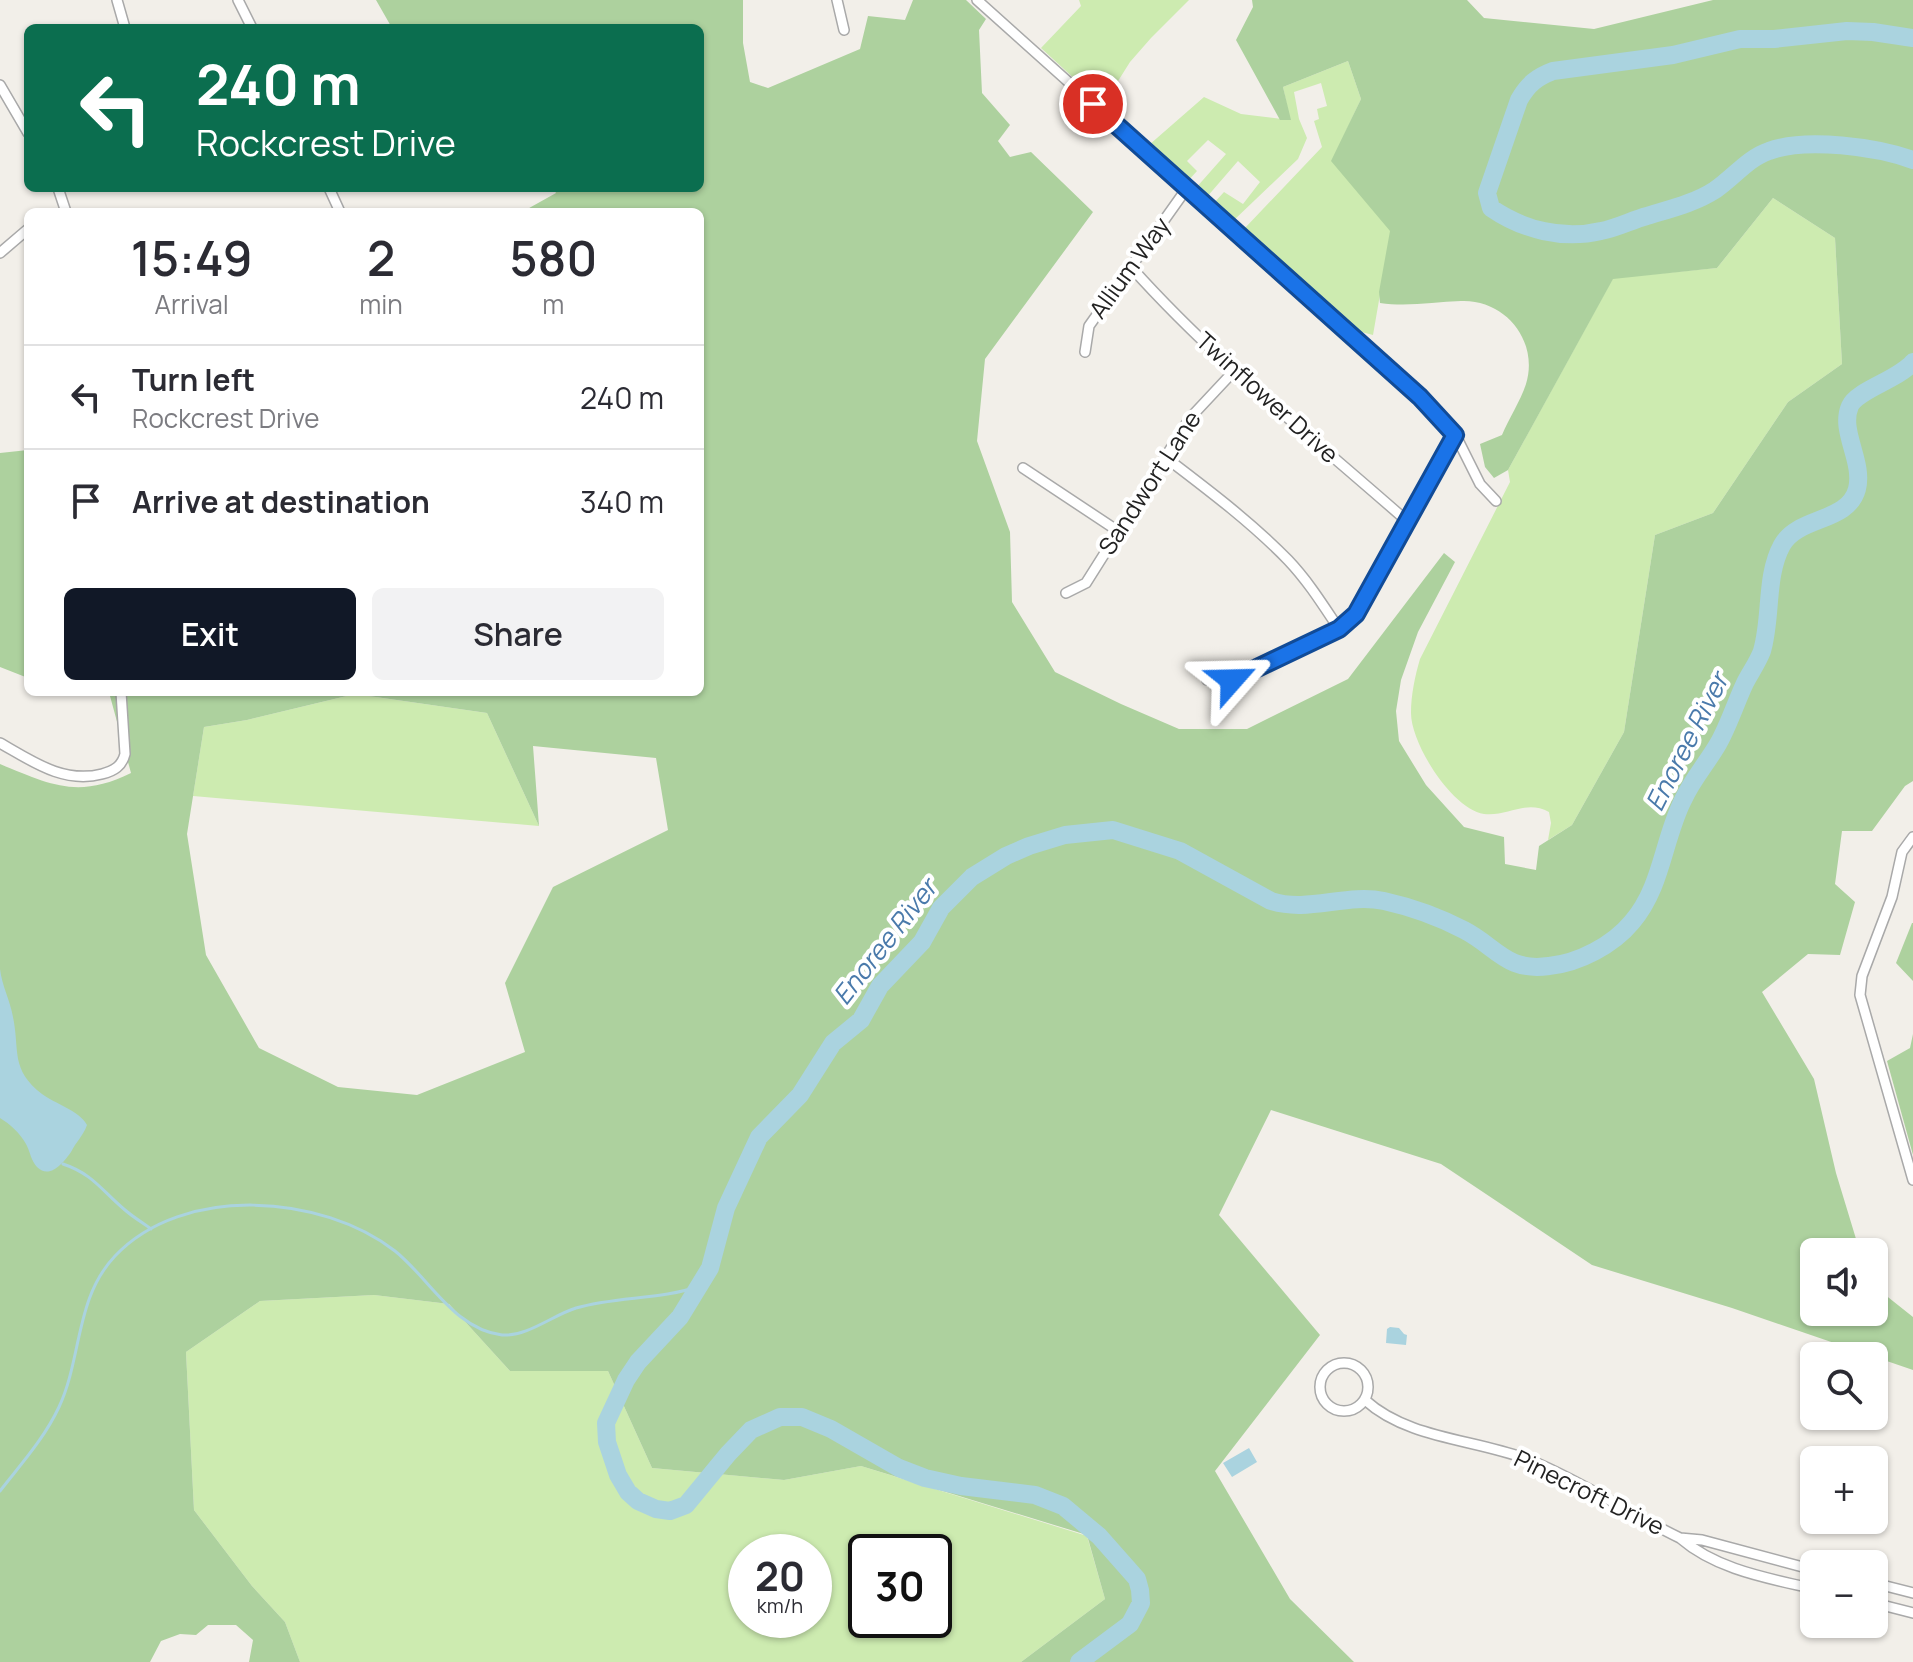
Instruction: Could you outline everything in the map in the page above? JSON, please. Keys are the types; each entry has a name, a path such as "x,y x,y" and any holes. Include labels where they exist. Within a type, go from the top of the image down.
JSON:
{"street":[{"path":"117,0 124,24"},
{"path":"238,0 247,24"},
{"path":"837,0 844,30"},
{"path":"977,0 1420,397 1455,435 1480,484 1496,501"},
{"path":"0,85 24,126"},
{"name":"Allium Way","path":"1085,352 1089,326 1187,188"},
{"path":"0,253 24,232"},
{"name":"Twinflower Drive","path":"1131,267 1170,311 1234,371 1408,522"},
{"name":"Sandwort Lane","path":"1066,593 1086,583 1190,418 1234,371"},
{"path":"1207,680 1232,680 1339,629 1356,614 1455,435"},
{"path":"1165,457 1288,559 1339,629"},
{"path":"1023,468 1118,531"},
{"path":"0,743 49,771 63,775 92,776 110,772 122,763 125,754 121,696"},
{"path":"1913,837 1902,852 1892,897 1862,976 1860,995 1913,1180"},
{"path":"1341,1362 1357,1366 1367,1379 1365,1400 1352,1410 1331,1408 1323,1400 1320,1390 1323,1374 1341,1362"},
{"name":"Pinecroft Drive","path":"1365,1400 1381,1414 1398,1422 1510,1453 1550,1469 1680,1538 1696,1552 1716,1562 1800,1585"},
{"name":"Pinecroft Drive","path":"1680,1538 1702,1540 1800,1566"},
{"path":"1888,1587 1913,1593"},
{"path":"1888,1607 1913,1613"}],"green space":[{"path":"376,0 743,0 743,43 750,82 768,88 860,49 868,16 905,20 913,0 966,0 986,19 979,30 982,93 1010,125 998,141 1010,157 1031,152 1093,212 985,359 977,441 1010,532 1012,602 1055,672 1179,729 1247,729 1348,679 1444,553 1455,562 1418,632 1401,680 1396,711 1399,741 1426,785 1464,827 1504,837 1505,864 1536,870 1539,846 1572,825 1624,732 1655,535 1713,513 1788,402 1842,364 1835,238 1773,198 1717,268 1613,279 1508,470 1494,478 1485,467 1480,444 1502,435 1524,391 1529,368 1523,339 1505,315 1477,302 1380,303 1379,292 1390,231 1331,161 1361,99 1348,61 1283,87 1291,120 1280,120 1236,40 1253,7 1252,0 1467,0 1484,18 1594,29 1713,0 1913,0 1913,781 1905,786 1872,831 1842,831 1835,884 1855,902 1840,955 1808,954 1762,992 1814,1079 1836,1173 1856,1238 1800,1238 1800,1326 1888,1326 1888,1297 1913,1317 1913,1370 1888,1361 1888,1342 1831,1342 1592,1265 1441,1164 1271,1110 1219,1215 1320,1335 1215,1471 1290,1599 1354,1662 1021,1662 1105,1599 1087,1535 861,1466 784,1480 652,1468 608,1371 510,1371 449,1304 374,1295 260,1301 186,1352 194,1510 252,1586 285,1622 300,1662 249,1662 253,1640 236,1625 208,1625 196,1635 180,1634 161,1641 150,1662 0,1662 0,764 65,786 95,786 131,773 110,696 347,696 204,727 187,834 206,955 259,1048 338,1087 417,1095 525,1052 505,983 553,887 668,830 656,758 533,746 539,826 487,713 369,696 704,696 704,208 529,208 555,192 704,192 704,24 390,24"},
{"path":"1079,0 1189,0 1130,62 1103,105 1041,48 1081,6"},
{"path":"1348,61 1361,99 1332,161 1391,231 1373,335 1354,330 1244,229 1322,147 1314,121 1319,119 1317,109 1327,106 1321,83 1294,92 1299,119 1307,138 1298,159 1233,221 1213,204 1224,192 1243,204 1260,182 1238,161 1206,198 1195,189 1226,154 1208,140 1187,161 1197,171 1187,182 1149,145 1204,97 1241,114 1290,120 1283,87"},
{"path":"1773,198 1835,238 1842,364 1788,402 1713,513 1655,535 1624,732 1572,825 1548,840 1549,812 1541,808 1492,814 1472,809 1447,788 1426,757 1413,726 1412,699 1420,659 1510,482 1508,470 1613,278 1717,268"},
{"path":"24,450 24,676 0,667 0,453"},
{"path":"347,696 369,696 487,713 539,826 193,796 204,727"},
{"path":"1913,923 1913,981 1896,963"},
{"path":"1913,1034 1913,1155 1887,1061 1910,1048"},
{"path":"374,1295 449,1304 510,1371 608,1371 652,1468 784,1480 861,1466 1087,1536 1105,1599 1021,1662 300,1662 285,1622 252,1586 194,1510 186,1352 260,1301"}],"water":[{"path":"0,969 13,1017 18,1059 25,1076 42,1094 73,1111 87,1125 68,1156 52,1171 37,1167 21,1136 0,1118"},
{"path":"1399,1328 1407,1335 1406,1345 1386,1343 1387,1329"},
{"path":"1249,1448 1257,1462 1232,1477 1223,1463"}],"waterway":[{"name":"Enoree River","path":"1913,38 1847,31 1774,39 1740,39 1673,55 1553,71 1533,82 1519,100 1487,193 1491,208 1516,222 1544,231 1587,233 1613,228 1699,199 1754,158 1784,147 1841,145 1913,160"},
{"name":"Enoree River","path":"1079,1662 1130,1624 1141,1603 1140,1590 1137,1579 1099,1536 1063,1506 1035,1495 961,1486 925,1478 899,1468 831,1429 802,1417 780,1417 751,1430 686,1505 670,1511 656,1509 638,1501 628,1492 618,1475 607,1442 606,1423 638,1362 680,1317 710,1268 726,1208 759,1137 800,1095 833,1043 861,1020 880,986 922,942 941,908 972,877 1006,856 1065,835 1113,830 1180,851 1271,901 1285,904 1370,899 1404,906 1464,930 1503,957 1522,965 1560,964 1583,957 1605,945 1632,922 1650,894 1676,815 1722,737 1760,655 1773,570 1782,545 1799,529 1834,514 1852,500 1858,478 1847,426 1850,406 1861,395 1913,362"},
{"path":"63,1164 90,1178 128,1213 151,1229"},
{"path":"0,1491 39,1441 59,1407 72,1369 86,1309 102,1273 115,1256 144,1233 177,1217 214,1208 253,1205 292,1209 330,1218 365,1232 395,1251 456,1313 485,1331 502,1335 521,1333 567,1311 591,1304 669,1294 700,1286"}],"route":[{"path":"1093,104 1420,397 1455,435 1356,614 1339,629 1232,680"}]}
